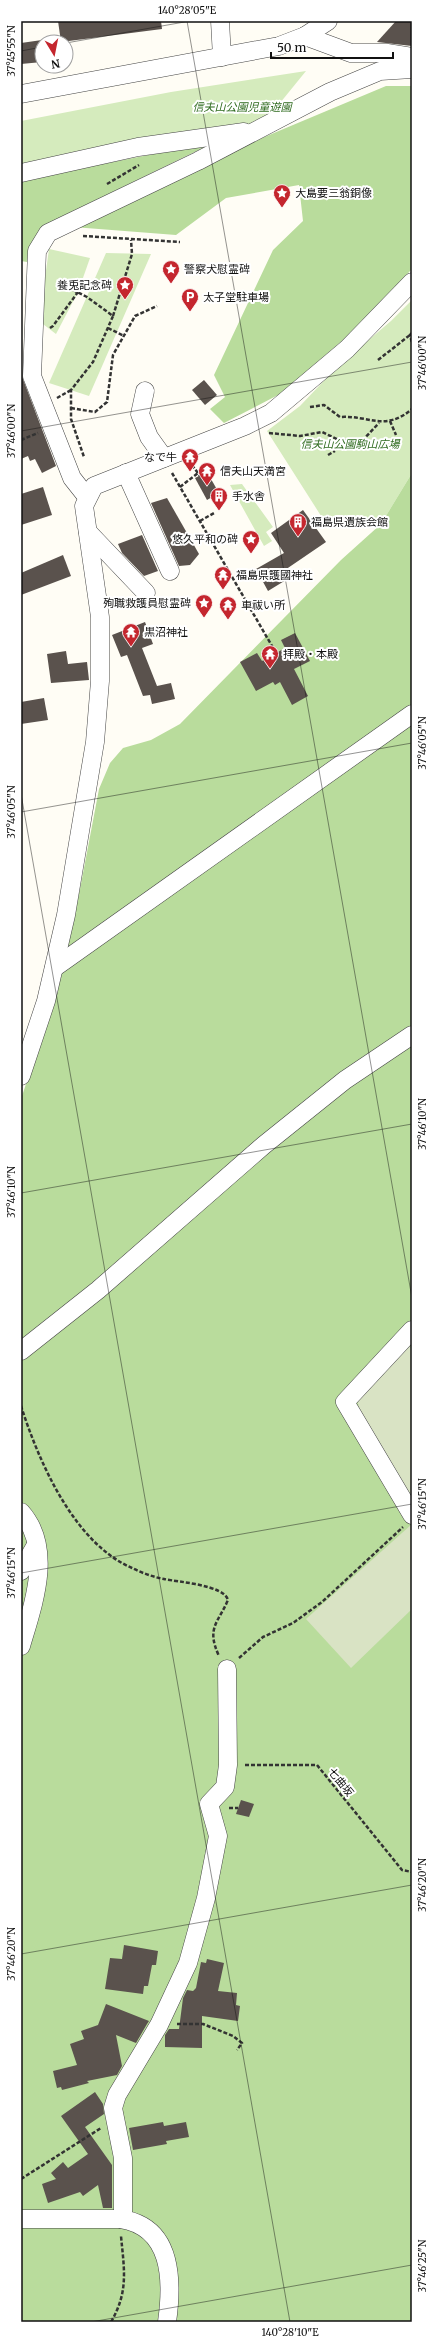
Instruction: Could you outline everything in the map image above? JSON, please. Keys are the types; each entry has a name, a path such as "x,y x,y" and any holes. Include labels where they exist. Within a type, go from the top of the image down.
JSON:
{"street":[{"path":"220,21 222,57"},
{"path":"21,94 279,46 305,36 328,21"},
{"path":"305,36 351,53 387,53 412,57"},
{"path":"87,497 72,478 32,376 37,251 48,233 258,130 330,92 380,71 412,69"},
{"path":"21,173 138,147 258,130"},
{"path":"21,1076 46,1001 66,915 99,707 100,617 84,506 87,497 94,486 245,426 271,413 347,349 412,282"},
{"path":"145,391 140,414 149,437 164,458"},
{"path":"126,473 170,571"},
{"path":"88,532 146,593"},
{"path":"54,968 412,714"},
{"path":"21,1351 98,1290 264,1145 345,1080 412,1035"},
{"path":"409,1519 345,1402 412,1330"},
{"path":"21,1512 32,1529 36,1545 39,1574 21,1646"},
{"path":"21,1571 36,1545"},
{"path":"121,2219 124,2214 123,2158 113,2108 117,2095 158,2025 188,1963 206,1898 218,1836 209,1804 225,1787 228,1765 227,1669"},
{"path":"21,2218 121,2219 136,2222 149,2229 163,2252 169,2277 167,2322"}],"path":[{"path":"78,235 131,240 180,242"},
{"path":"51,401 71,390 93,362 113,316 132,254 131,240"},
{"path":"73,290 87,297 113,316"},
{"path":"53,326 78,292"},
{"path":"71,408 95,412 107,402 112,355 135,316 157,306"},
{"path":"108,328 124,336"},
{"path":"411,334 412,343"},
{"path":"378,360 411,334"},
{"path":"71,390 71,418 82,451"},
{"path":"310,406 324,405 340,417 352,416 379,423 390,421 412,409"},
{"path":"390,421 396,436"},
{"path":"245,426 276,435 300,436 322,432 339,440 361,442 379,423"},
{"path":"328,456 335,451"},
{"path":"164,458 276,654"},
{"path":"180,487 199,475 191,464"},
{"path":"200,521 214,513"},
{"path":"21,1406 35,1446 49,1476 75,1517 96,1543 130,1568 162,1579 211,1588 226,1595 228,1600 216,1620 214,1633 216,1646 227,1669 263,1638 293,1624 322,1602 409,1519"},
{"name":"七曲坂","path":"228,1765 317,1765 402,1870 412,1872"},
{"path":"158,2025 203,2024 233,2036 242,2043 237,2050"},
{"path":"21,2179 115,2119"},
{"path":"111,2322 122,2299 124,2287 121,2219"}],"green space":[{"name":"信夫山公園児童遊園","path":"306,71 258,130 21,173 21,121 171,92"},
{"path":"386,86 412,86 412,269 343,340 280,394 224,423 210,409 225,397 214,375 273,250 303,221 299,185 226,198 176,235 73,227 262,138"},
{"path":"215,142 47,224 32,243 27,262 21,261 21,183 26,179"},
{"path":"49,249 90,258 78,292 56,334 39,321"},
{"path":"106,253 151,254 89,396 49,383"},
{"name":"信夫山公園駒山広場","path":"412,300 412,473 381,524 323,519 267,431 300,406 338,366 391,321"},
{"path":"412,473 412,2322 21,2322 21,1099 54,1000 80,889 99,789 110,763 123,748 151,740 180,724 341,560 381,524"},
{"path":"242,484 273,527 266,532 272,541 264,546 230,485"},
{"path":"406,1341 412,1350 412,1501 361,1421 357,1396"},
{"path":"412,1524 412,1609 351,1668 306,1619"}],"building":[{"path":"58,21 161,21 162,29 74,40 74,34 60,34"},
{"path":"396,21 412,21 412,46 377,42"},
{"path":"34,41 34,63 21,64 21,43"},
{"path":"21,374 56,466 42,473 35,459 30,461 28,456 21,459"},
{"path":"204,380 217,395 205,405 192,390"},
{"name":"信夫山天満宮","path":"207,472 219,493 207,500 195,478"},
{"path":"43,487 52,515 21,525 21,494"},
{"path":"167,498 199,554 190,565 179,566 151,503"},
{"name":"福島県遺族会館","path":"303,510 326,542 282,572 286,580 268,591 256,569 284,553 271,533"},
{"path":"142,535 158,571 144,576 122,553 118,544"},
{"path":"63,555 71,576 21,595 21,573"},
{"path":"145,622 153,644 142,648 157,686 171,683 175,699 152,704 150,695 143,696 127,655 121,657 112,635"},
{"name":"拝殿・本殿","path":"295,633 310,661 294,669 308,696 292,705 280,682 275,685 273,682 256,691 240,662 257,653 262,661 285,648 281,640"},
{"path":"66,651 68,664 87,662 89,680 51,683 47,654"},
{"path":"44,698 48,720 21,724 21,702"},
{"path":"241,1800 254,1804 249,1817 236,1814"},
{"path":"124,1945 158,1951 156,1965 152,1965 148,1986 144,1986 143,1994 105,1989 110,1958 122,1959"},
{"path":"207,1959 224,1963 218,1991 237,1993 236,2005 240,2006 238,2021 202,2016 202,2048 165,2047 165,2035 169,2029 179,2029 183,1998 187,1990 193,1991 196,1988 201,1962 206,1963"},
{"path":"106,2004 149,2021 136,2043 116,2035 122,2066 117,2075 87,2081 89,2083 62,2090 61,2087 57,2088 53,2071 77,2065 70,2044 84,2039 81,2031 98,2025"},
{"path":"95,2092 103,2104 104,2114 85,2127 112,2165 112,2208 103,2208 98,2185 83,2196 80,2192 48,2203 42,2184 56,2179 51,2173 63,2162 68,2168 88,2154 61,2116"},
{"path":"163,2122 164,2126 186,2122 189,2137 166,2141 167,2144 133,2150 129,2128"}],"place":[{"name":"大島要三翁銅像","path":"282,208"},
{"name":"警察犬慰霊碑","path":"171,284"},
{"name":"養兎記念碑","path":"125,300"},
{"name":"太子堂駐車場","path":"190,312"},
{"name":"なで牛","path":"190,472"},
{"name":"信夫山天満宮","path":"207,486"},
{"name":"手水舎","path":"219,511"},
{"name":"福島県遺族会館","path":"298,537"},
{"name":"悠久平和の碑","path":"251,554"},
{"name":"福島県護國神社","path":"223,590"},
{"name":"殉職救護員慰霊碑","path":"204,618"},
{"name":"車祓い所","path":"228,620"},
{"name":"黒沼神社","path":"131,647"},
{"name":"拝殿・本殿","path":"270,669"}]}
